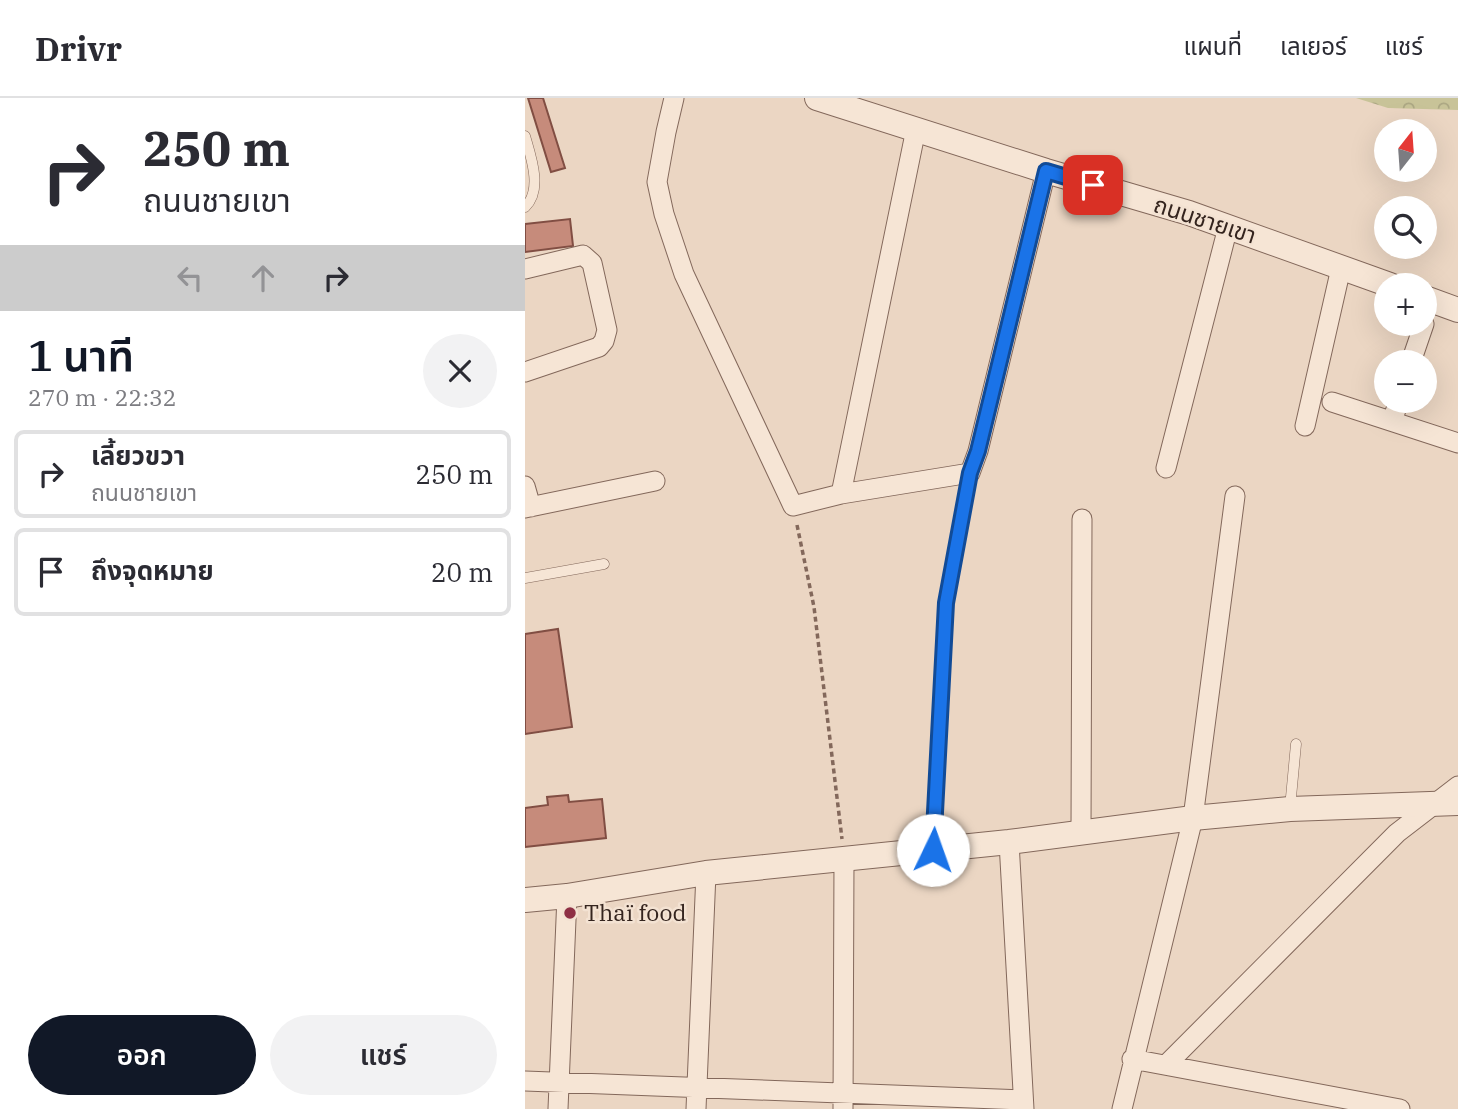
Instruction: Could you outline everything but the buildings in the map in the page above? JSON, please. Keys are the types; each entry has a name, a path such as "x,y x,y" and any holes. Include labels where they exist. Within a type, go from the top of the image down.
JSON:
{"street":[{"path":"674,98 657,182 664,215 684,274 793,506 841,494 970,473 978,451 1046,171"},
{"name":"ถนนชายเขา","path":"817,98 1046,171 1189,213 1374,279"},
{"path":"841,494 916,129"},
{"path":"1166,468 1229,227"},
{"path":"525,269 587,257 592,263 607,330 599,347 525,372"},
{"path":"1305,426 1341,268"},
{"path":"1437,311 1458,310"},
{"path":"1332,402 1458,443"},
{"path":"1392,421 1395,413"},
{"path":"525,486 528,508 655,481"},
{"path":"1122,1109 1132,1059 1193,818 1235,496"},
{"path":"1081,833 1082,519"},
{"path":"1167,1064 1397,833 1446,804 1458,786"},
{"path":"525,900 567,896 706,873 1009,842 1193,818 1290,809 1446,804"},
{"path":"525,1081 698,1087 843,1101 1024,1105 1009,842"},
{"path":"843,1101 844,860"},
{"path":"696,1109 706,873"},
{"path":"558,1109 567,896"},
{"path":"1132,1059 1400,1109"}],"lane":[{"path":"525,136 535,186 534,197 525,207"},
{"path":"933,850 946,603 970,473"},
{"path":"525,578 604,564"},
{"path":"1290,809 1296,744"}],"path":[{"path":"793,506 814,607 844,860"}],"green space":[{"path":"1356,98 1458,98 1458,110 1388,108"}],"place":[{"name":"Thaï food","path":"570,913"}],"route":[{"path":"933,850 946,603 970,473 978,451 1046,171 1093,185"}]}
